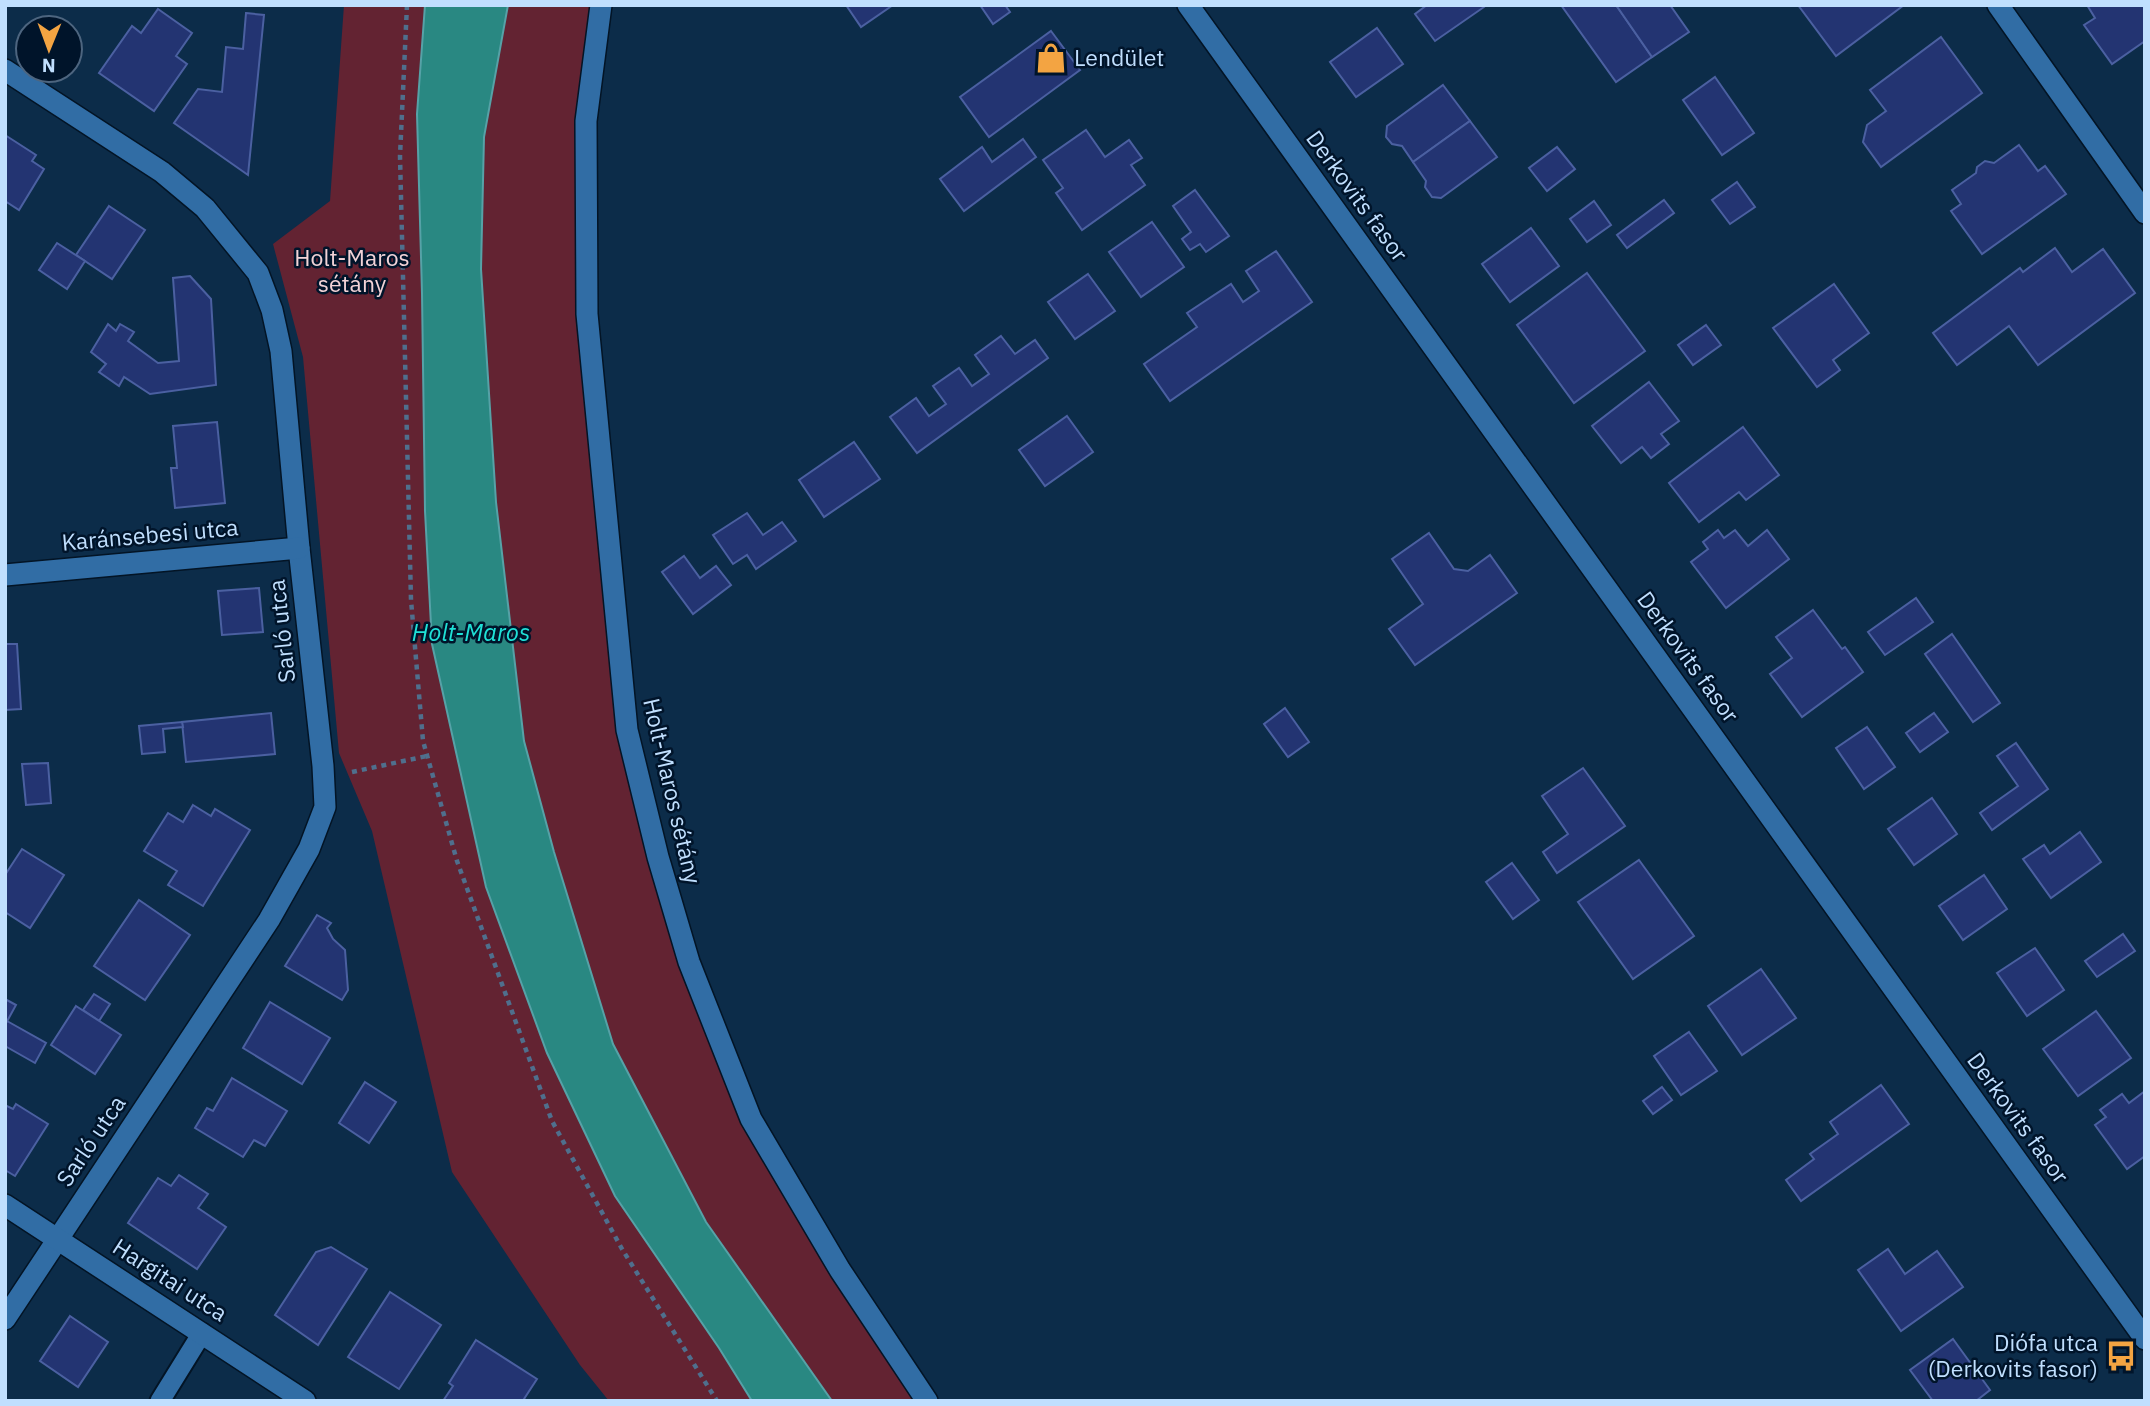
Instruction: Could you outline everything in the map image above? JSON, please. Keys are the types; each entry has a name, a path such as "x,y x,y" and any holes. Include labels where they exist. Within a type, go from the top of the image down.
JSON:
{"street":[{"name":"Holt-Maros sétány","path":"601,5 586,121 587,314 620,667 630,742 657,857 689,962 751,1119 840,1269 927,1401"},
{"name":"Derkovits fasor","path":"1188,5 2145,1339"},
{"path":"1998,5 2145,213"},
{"name":"Sarló utca","path":"5,70 162,172 205,208 258,273 272,310 281,351 325,807 309,849 269,920 5,1319"},
{"name":"Karánsebesi utca","path":"5,575 299,548"},
{"name":"Hargitai utca","path":"5,1205 305,1401"}],"lane":[{"path":"160,1401 202,1333"}],"path":[{"path":"407,5 400,156 405,413 411,600 423,741 457,861 552,1121 622,1249 717,1401"},
{"path":"324,777 427,756"}],"green space":[{"name":"Holt-Maros sétány","path":"344,5 425,5 417,114 432,644 486,887 547,1053 615,1196 752,1401 609,1401 580,1365 452,1172 372,831 339,753 303,357 273,244 330,201"},
{"path":"508,5 601,5 587,314 621,681 658,857 751,1119 927,1401 832,1401 706,1222 613,1044 554,852 524,741 496,502 481,269 484,137"}],"water":[{"name":"Holt-Maros","path":"425,5 508,5 484,137 481,269 496,502 524,741 554,852 613,1044 706,1222 832,1401 752,1401 615,1196 547,1053 486,887 432,644 425,511 417,114"}],"building":[{"path":"846,5 893,5 861,27"},
{"path":"980,5 1005,5 1010,12 993,24"},
{"path":"1427,5 1484,7 1435,41 1415,14"},
{"path":"1561,5 1616,5 1652,57 1616,82"},
{"path":"1616,5 1670,5 1689,32 1652,57"},
{"path":"1798,5 1904,5 1836,56"},
{"path":"2087,5 2145,5 2145,41 2112,64 2084,25 2095,18"},
{"path":"158,9 192,33 176,56 187,64 154,111 99,73 132,26 141,33"},
{"path":"246,13 264,15 248,175 174,123 198,89 222,92 226,47 243,49"},
{"path":"1377,28 1403,64 1356,97 1330,62"},
{"path":"1051,31 1080,70 989,137 960,97"},
{"path":"1941,37 1982,93 1881,167 1863,142 1867,125 1886,111 1870,90"},
{"path":"1715,77 1754,133 1722,155 1683,100"},
{"path":"1443,85 1470,121 1413,162 1402,146 1392,144 1386,137 1387,126"},
{"path":"1470,121 1497,157 1441,198 1432,197 1425,187 1426,181 1413,162"},
{"path":"1086,130 1105,157 1129,140 1142,158 1131,165 1145,185 1082,230 1056,193 1063,188 1043,160"},
{"path":"5,135 36,155 32,161 44,169 19,210 5,201"},
{"path":"1023,139 1036,157 964,211 940,179 982,147 992,162"},
{"path":"2019,145 2038,171 2045,166 2066,194 1982,254 1951,211 1961,204 1952,190 1976,173 1977,167 1985,161 1994,163"},
{"path":"1557,147 1575,169 1547,191 1529,168"},
{"path":"1737,182 1755,207 1730,224 1712,200"},
{"path":"1195,190 1229,236 1206,252 1200,244 1190,250 1182,239 1191,232 1173,206"},
{"path":"1664,200 1674,213 1627,248 1617,235"},
{"path":"1594,201 1611,225 1587,242 1570,219"},
{"path":"109,206 145,230 112,279 76,255"},
{"path":"1152,222 1184,267 1141,297 1109,252"},
{"path":"1531,228 1559,266 1510,302 1482,264"},
{"path":"57,243 85,261 67,289 39,270"},
{"path":"2055,248 2072,272 2103,249 2135,293 2038,365 2009,326 1957,365 1933,333 2020,268 2023,272"},
{"path":"1276,251 1312,302 1170,401 1144,364 1197,327 1187,313 1231,284 1243,302 1259,291 1246,271"},
{"path":"1587,273 1645,351 1574,403 1517,325"},
{"path":"1088,274 1115,311 1075,339 1048,302"},
{"path":"190,276 211,299 216,385 150,394 124,377 119,386 99,372 106,364 91,352 108,324 116,331 120,324 134,332 128,341 158,363 179,361 173,278"},
{"path":"1834,284 1869,333 1833,360 1840,370 1817,387 1773,328"},
{"path":"1706,325 1721,345 1693,365 1678,345"},
{"path":"1001,336 1015,354 1035,340 1048,358 917,453 890,417 916,398 929,416 946,404 933,386 959,368 972,386 989,374 975,355"},
{"path":"1649,382 1679,421 1661,434 1669,444 1651,458 1642,447 1621,463 1592,426"},
{"path":"1067,416 1093,452 1045,486 1019,450"},
{"path":"217,422 225,503 175,508 171,468 177,468 173,426"},
{"path":"1743,427 1779,475 1746,500 1739,492 1699,522 1669,483"},
{"path":"854,442 880,479 824,517 799,480"},
{"path":"747,513 763,535 782,522 796,541 756,569 747,555 733,564 713,535"},
{"path":"1718,530 1724,538 1735,530 1748,546 1767,530 1789,559 1726,608 1691,562 1708,549 1703,542"},
{"path":"1429,533 1454,569 1468,571 1490,555 1517,593 1415,665 1389,629 1423,604 1392,559"},
{"path":"684,556 700,578 716,566 731,585 693,614 662,572"},
{"path":"259,588 263,632 222,635 218,591"},
{"path":"1916,598 1933,622 1885,655 1868,632"},
{"path":"1813,610 1863,672 1802,717 1770,674 1792,658 1776,637"},
{"path":"1952,634 2000,703 1973,722 1925,654"},
{"path":"5,644 17,644 21,709 5,710"},
{"path":"1285,708 1309,742 1288,757 1264,724"},
{"path":"271,713 275,754 186,762 182,722"},
{"path":"1934,713 1948,732 1920,752 1906,733"},
{"path":"182,722 183,727 163,729 165,752 142,754 139,726"},
{"path":"1867,727 1895,767 1864,789 1836,748"},
{"path":"2016,743 2048,789 1992,830 1980,813 2018,786 1997,756"},
{"path":"48,763 51,803 26,805 22,764"},
{"path":"1583,768 1625,826 1557,873 1543,852 1568,834 1542,796"},
{"path":"1932,798 1957,834 1914,865 1888,829"},
{"path":"193,805 211,816 215,809 250,830 203,906 168,885 177,871 144,851 168,813 183,822"},
{"path":"2080,832 2101,862 2051,898 2023,859 2044,845 2050,854"},
{"path":"22,849 64,875 30,928 5,912 5,875"},
{"path":"1639,860 1694,936 1633,979 1578,902"},
{"path":"1512,863 1539,900 1513,919 1486,882"},
{"path":"1984,875 2007,909 1963,940 1939,906"},
{"path":"139,900 190,935 145,1000 94,966"},
{"path":"317,915 331,923 327,928 333,939 345,950 348,990 342,1000 285,966"},
{"path":"2123,934 2135,951 2097,977 2085,961"},
{"path":"2035,948 2064,990 2027,1016 1997,973"},
{"path":"1761,969 1796,1018 1742,1055 1708,1006"},
{"path":"94,994 110,1004 99,1021 83,1010"},
{"path":"5,999 16,1005 5,1025"},
{"path":"270,1002 330,1038 302,1084 243,1048"},
{"path":"76,1006 121,1035 95,1074 51,1045"},
{"path":"2096,1011 2131,1058 2078,1096 2043,1049"},
{"path":"7,1021 46,1043 35,1063 5,1046"},
{"path":"1689,1032 1717,1071 1681,1095 1654,1056"},
{"path":"232,1078 287,1111 265,1146 254,1140 243,1157 195,1128 207,1108 213,1111"},
{"path":"365,1082 396,1102 369,1143 339,1123"},
{"path":"1881,1085 1909,1124 1801,1201 1786,1180 1814,1159 1810,1154 1838,1134 1830,1122"},
{"path":"1662,1087 1672,1100 1653,1114 1643,1101"},
{"path":"2145,1091 2145,1156 2127,1169 2095,1125 2106,1117 2100,1110 2122,1094 2129,1103"},
{"path":"16,1104 48,1124 15,1176 5,1170 5,1105 13,1109"},
{"path":"179,1175 208,1194 198,1208 226,1227 197,1269 128,1223 158,1178 171,1186"},
{"path":"331,1247 367,1269 318,1345 275,1315 316,1252"},
{"path":"1888,1249 1905,1274 1937,1251 1963,1287 1901,1331 1858,1270"},
{"path":"390,1292 441,1325 399,1389 348,1357"},
{"path":"70,1316 108,1342 78,1387 40,1361"},
{"path":"1953,1339 1990,1390 1976,1401 1933,1401 1910,1370"},
{"path":"476,1340 537,1379 524,1399 527,1401 443,1401 453,1386 449,1383"}],"place":[{"name":"Lendület","path":"1051,58"},
{"name":"Diófa utca (Derkovits fasor)","path":"2121,1356"}]}
